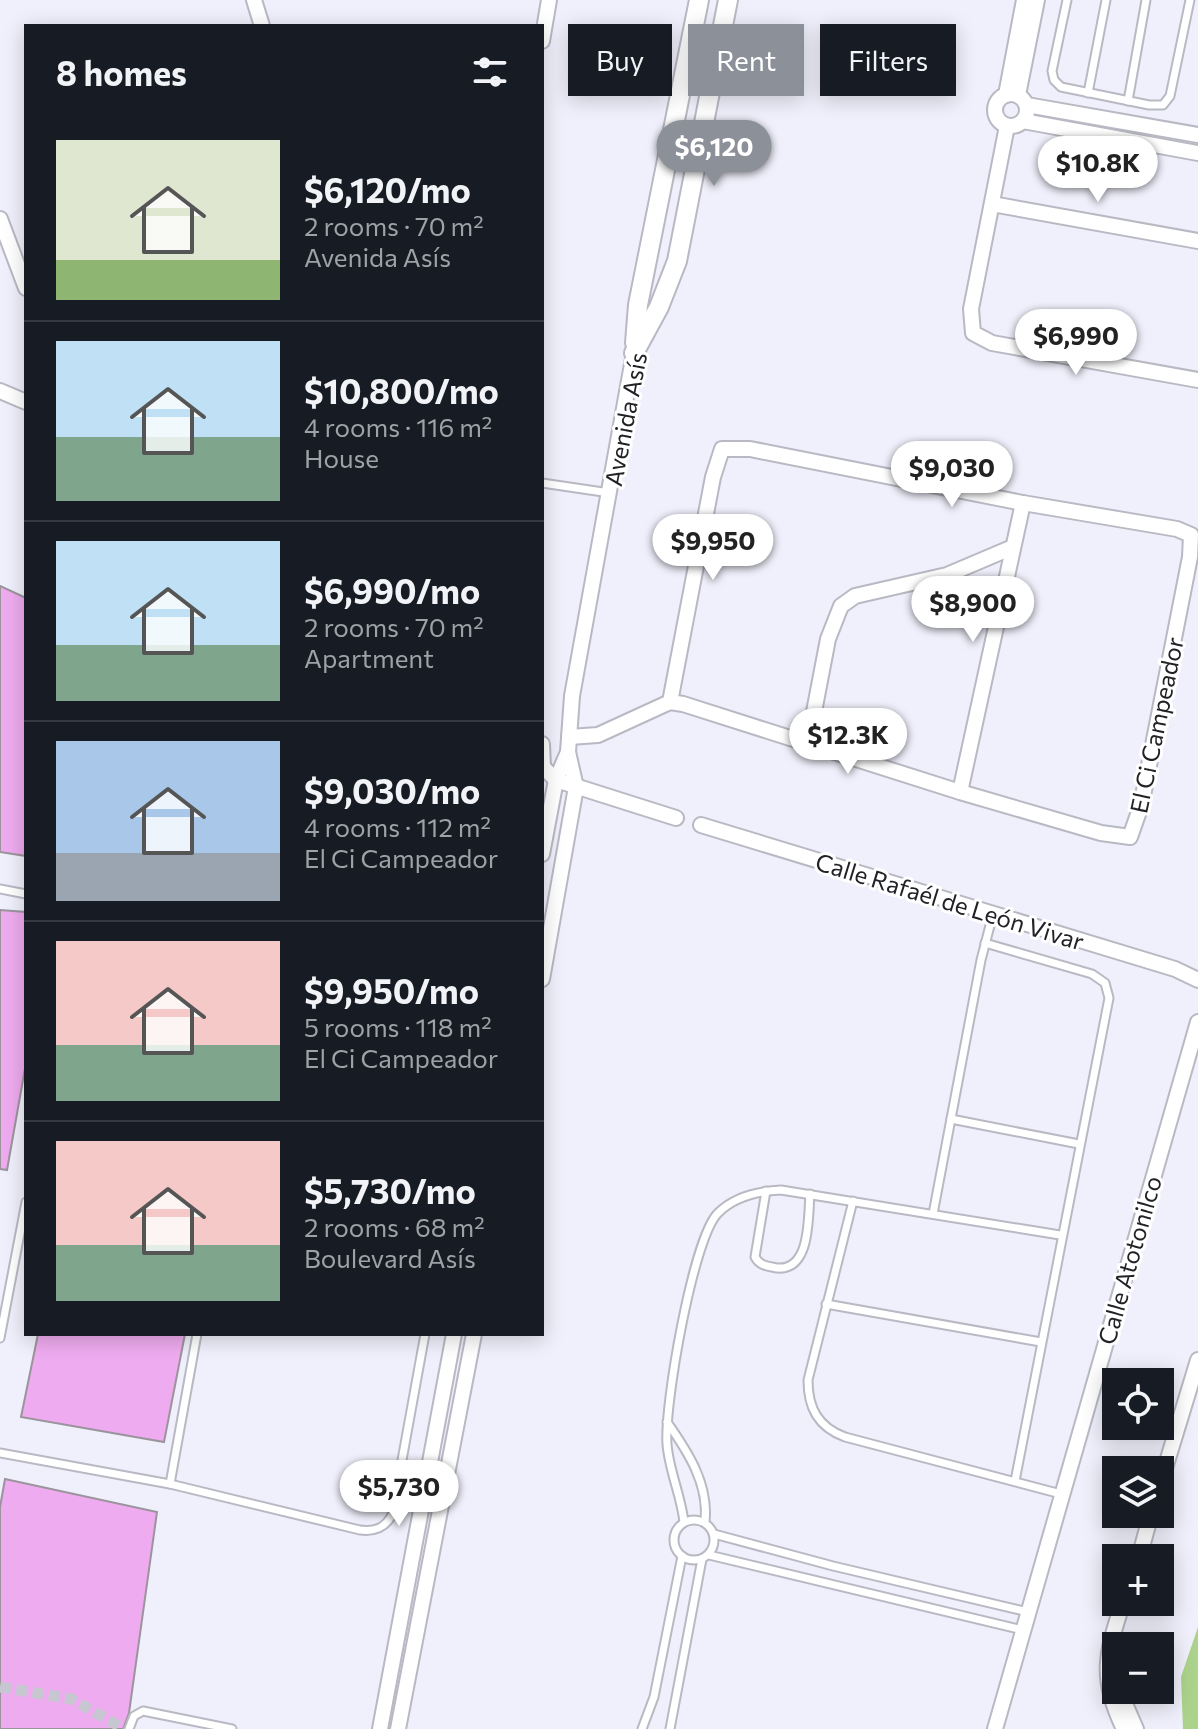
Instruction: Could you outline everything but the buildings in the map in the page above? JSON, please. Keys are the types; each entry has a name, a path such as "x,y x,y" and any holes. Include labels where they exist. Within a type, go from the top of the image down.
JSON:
{"street":[{"path":"254,0 261,24"},
{"path":"544,29 549,0"},
{"path":"634,353 638,305 699,0"},
{"name":"Avenida Asís","path":"544,843 556,780 568,744 572,696 634,353 659,307 677,261 728,0"},
{"path":"1023,121 1026,116 1017,98 1024,0"},
{"path":"1017,98 1037,0"},
{"path":"1198,135 1017,98 997,102 995,114 1007,126 1023,121 1198,153"},
{"path":"1007,126 971,309 973,333 992,343 1198,380"},
{"path":"1156,144 1160,127"},
{"path":"992,204 1198,241"},
{"path":"0,219 24,283"},
{"path":"0,391 24,401"},
{"name":"El Ci Campeador","path":"670,702 713,477 722,449 750,449 1023,503 1177,529 1191,535 1190,557 1141,806 1130,837 1101,833 960,792"},
{"path":"568,744 598,735 670,702 960,792 1023,503"},
{"path":"808,743 828,639 841,606 855,596 947,575 1013,547"},
{"name":"Avenida Asís","path":"568,744 576,787"},
{"path":"544,768 556,780 676,818"},
{"path":"545,952 576,787"},
{"name":"Calle Rafaél de León Vivar","path":"701,825 1175,969 1198,980"},
{"name":"Calle Atotonilco","path":"995,1729 1198,1022"},
{"path":"380,1729 454,1336"},
{"path":"398,1729 474,1336"},
{"path":"1169,1456 1198,1360"},
{"path":"434,1440 453,1443"},
{"path":"1119,1616 1108,1658 1107,1688 1124,1729"},
{"path":"1125,1704 1136,1729"}],"lane":[{"path":"1067,0 1052,71 1054,80 1061,87 1149,105 1163,105 1170,96 1190,0"},
{"path":"1088,93 1106,0"},
{"path":"1128,101 1146,0"},
{"path":"544,483 610,493"},
{"path":"0,889 24,894"},
{"path":"933,1214 993,914"},
{"path":"985,943 1092,974 1105,983 1109,998 1060,1235 1015,1481"},
{"path":"951,1119 1079,1144"},
{"path":"684,1522 682,1503 669,1462 666,1420 693,1271 707,1228 718,1213 734,1201 766,1191 810,1194 1060,1235"},
{"path":"766,1191 755,1257 765,1266 783,1268 792,1266 802,1252 810,1194"},
{"path":"853,1201 808,1380 808,1397 821,1423 833,1433 845,1437 1061,1494"},
{"path":"0,1338 24,1212"},
{"path":"826,1304 1041,1342"},
{"path":"170,1484 197,1336"},
{"path":"0,1453 170,1484 370,1531 384,1526 392,1515 425,1336"},
{"path":"666,1420 690,1456 699,1477 705,1494 705,1522 715,1541 705,1557 670,1729"},
{"path":"705,1522 684,1522 675,1532 677,1551 688,1560 705,1557 1023,1630"},
{"path":"714,1534 1028,1612"},
{"path":"642,1729 654,1697 682,1556"},
{"path":"828,1584 833,1566"},
{"path":"129,1729 131,1719 143,1711 232,1729"}],"green space":[{"path":"1198,1627 1198,1729 1183,1729 1181,1677"}],"tunnel":[{"path":"0,1687 72,1699 124,1729"}]}
